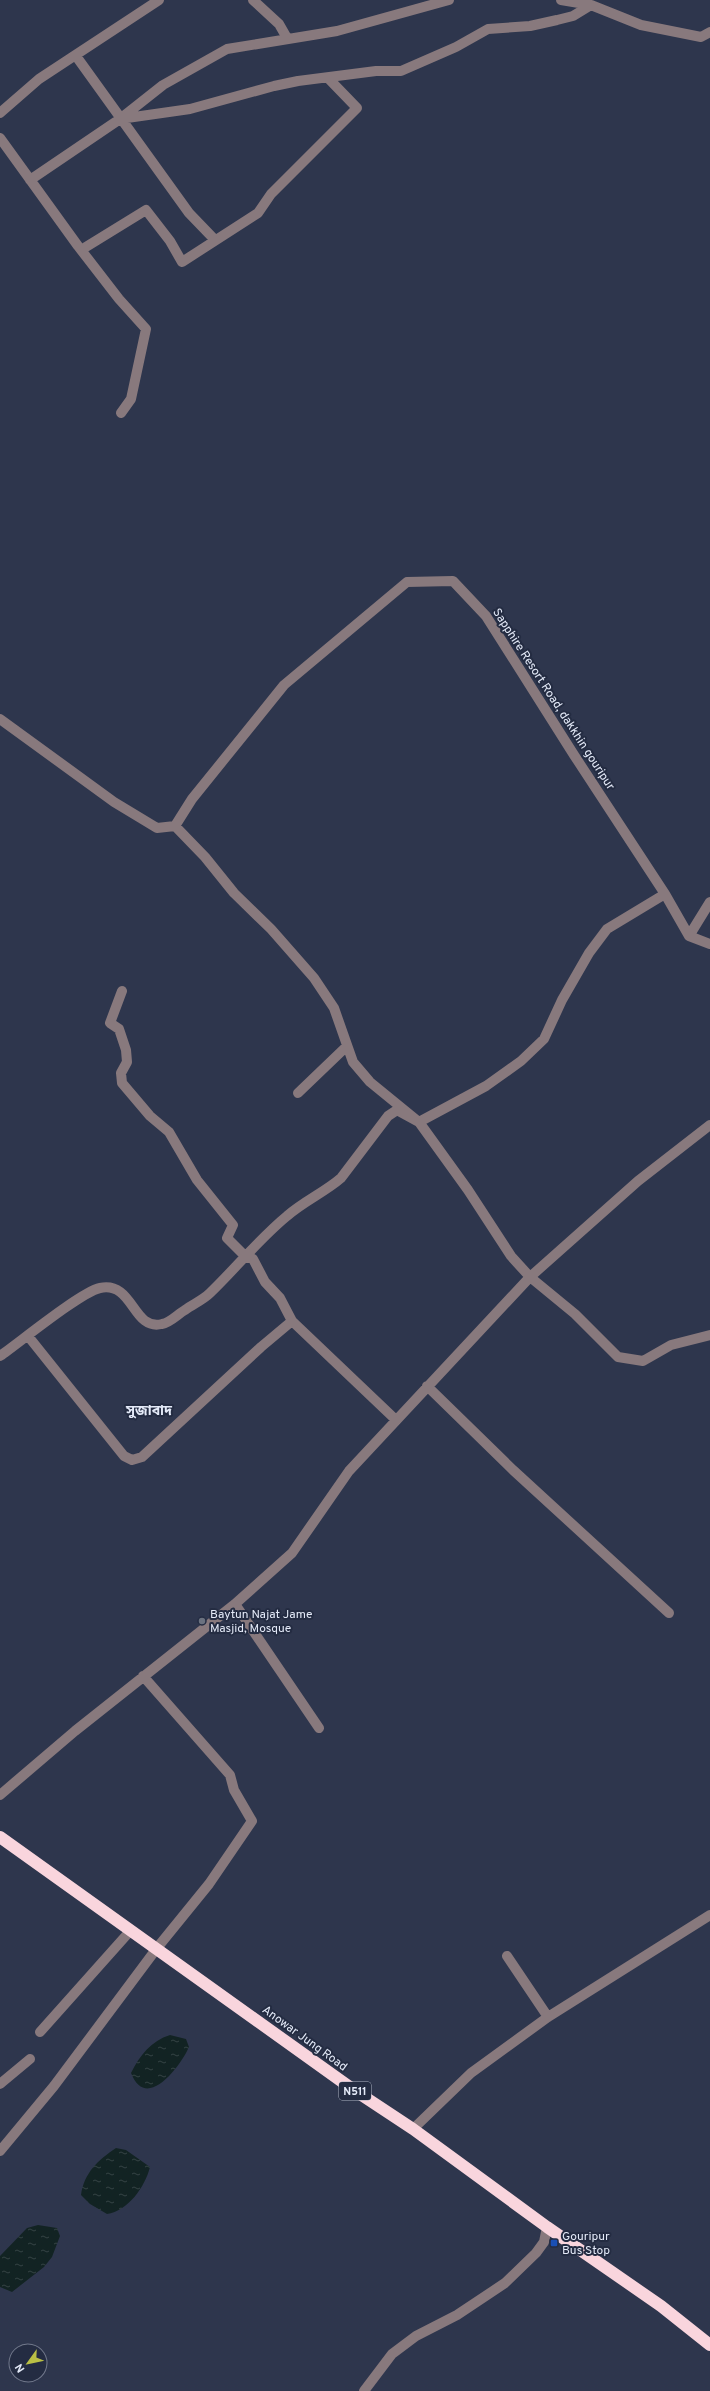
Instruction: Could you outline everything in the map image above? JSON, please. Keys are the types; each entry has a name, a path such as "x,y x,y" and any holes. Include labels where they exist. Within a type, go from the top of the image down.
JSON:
{"highway":[{"name":"Anowar Jung Road","path":"0,1837 351,2088 413,2129 547,2228 660,2306 710,2345"}],"street":[{"path":"0,113 39,79 159,0"},
{"path":"253,0 279,24 287,38"},
{"path":"30,180 120,119 163,85 227,49 337,30 449,0"},
{"path":"561,0 591,5 641,25 701,37 710,32"},
{"path":"120,119 190,109 274,86 376,71 401,71 456,47 488,29 530,26 557,20 573,16 591,5"},
{"path":"76,56 142,150 162,173 189,213 215,240"},
{"path":"81,250 146,210 166,235 182,262 258,213 271,194 357,108 328,78"},
{"path":"0,138 81,250 119,299 146,329 131,399 121,413"},
{"name":"Sapphire Resort Road, dakkhin gouripur","path":"175,826 192,799 284,685 407,582 453,581 486,616 665,894 689,936"},
{"path":"0,719 114,802 157,828 175,826 205,857 234,893 271,929 314,978 334,1008 353,1062 370,1082 419,1122 468,1190 511,1256 530,1276 576,1314 618,1357 643,1361 671,1345 710,1335"},
{"path":"419,1122 486,1086 521,1061 544,1039 562,1000 589,954 607,929 665,894"},
{"path":"710,902 689,936 710,944"},
{"path":"122,991 110,1023 119,1029 126,1050 127,1062 121,1073 122,1083 150,1116 168,1132 197,1180 233,1225 227,1238 245,1256 253,1260 265,1282 280,1298 292,1321 396,1420"},
{"path":"298,1093 347,1046"},
{"path":"0,1356 80,1299 100,1288 112,1288 128,1298 142,1321 152,1326 164,1324 209,1294 245,1256 301,1203 333,1186 341,1178 388,1116 397,1110 419,1122"},
{"path":"0,1795 143,1676 235,1604 292,1553 349,1471 530,1276 638,1181 710,1125"},
{"path":"28,1336 124,1456 136,1460 260,1347 292,1321"},
{"path":"428,1386 513,1470 669,1613"},
{"path":"235,1604 319,1728"},
{"path":"0,2152 54,2086 157,1948 209,1884 252,1821 234,1790 230,1775 143,1676"},
{"path":"413,2129 471,2073 548,2017 710,1915"},
{"path":"40,2032 131,1930"},
{"path":"507,1956 548,2017"},
{"path":"0,2084 30,2059"},
{"path":"364,2391 392,2354 416,2336 457,2315 505,2283 536,2253 544,2242 547,2228"}],"water":[{"path":"170,2035 186,2039 189,2047 185,2055 171,2074 154,2087 145,2088 137,2084 131,2073 138,2060 157,2041"},
{"path":"116,2148 126,2150 150,2167 148,2175 140,2190 129,2203 115,2212 107,2214 90,2204 81,2195 85,2180 93,2168 103,2157"},
{"path":"38,2225 57,2228 60,2236 52,2257 44,2267 12,2292 0,2287 0,2256 27,2228"}],"place":[{"name":"Baytun Najat Jame Masjid, Mosque","path":"202,1621"},
{"name":"Gouripur Bus Stop","path":"554,2243"}],"district":[{"name":"সুজাবাদ","path":"149,1410"}]}
